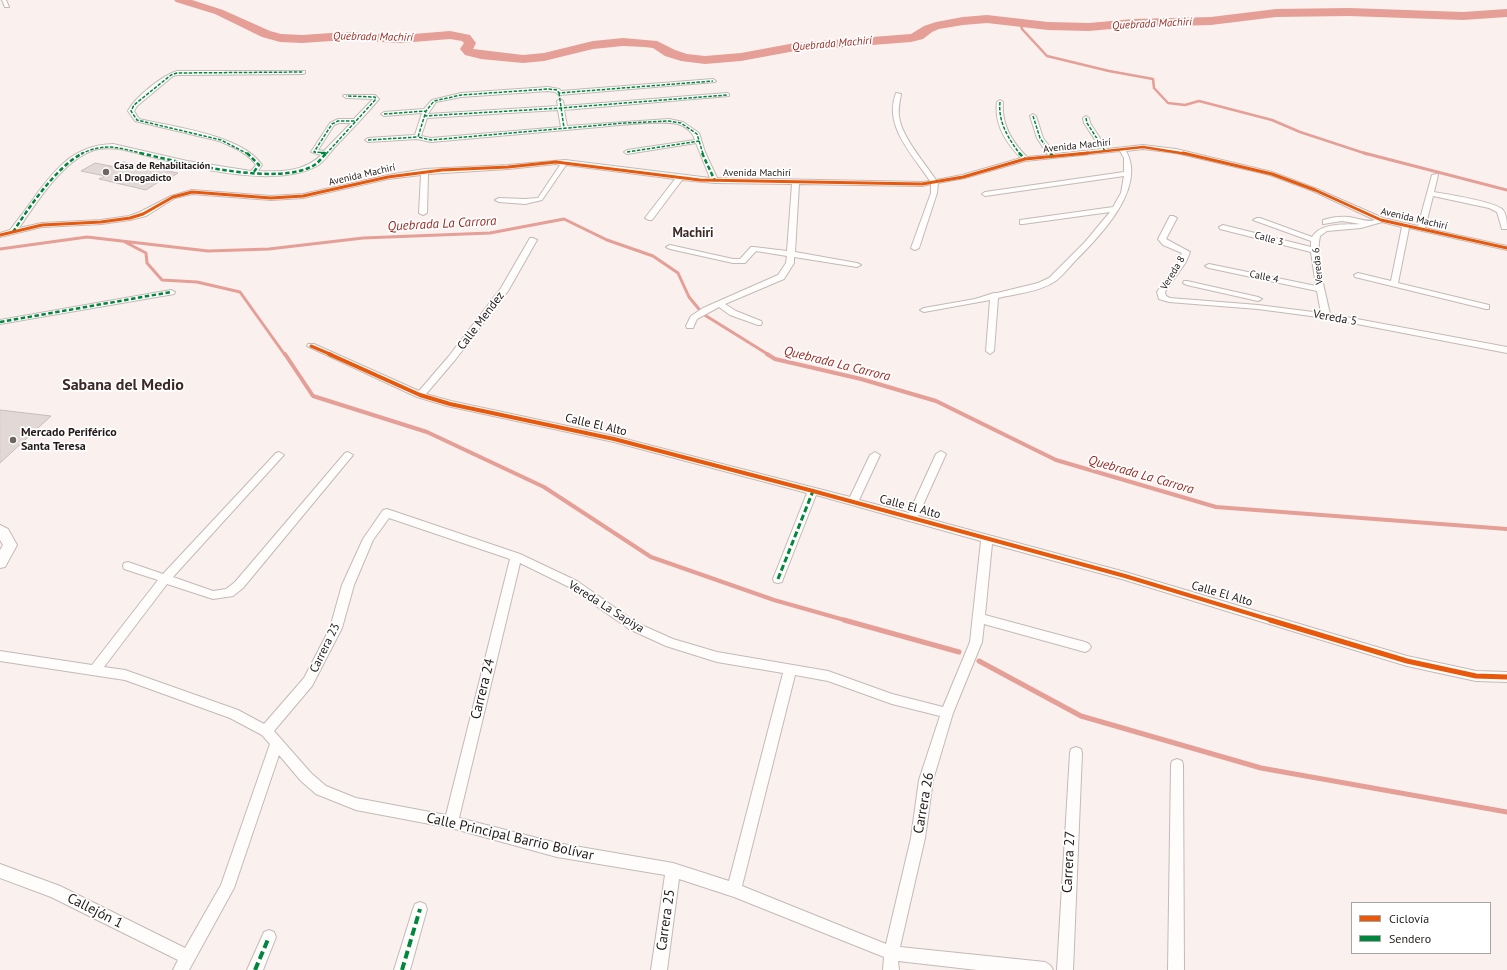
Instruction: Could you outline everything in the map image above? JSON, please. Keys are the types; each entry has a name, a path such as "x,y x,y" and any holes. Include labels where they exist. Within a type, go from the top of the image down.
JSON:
{"street":[{"path":"4,0 7,6"},
{"path":"253,173 259,165 256,161 231,144 215,138 137,120 131,111 134,105 177,73 303,72"},
{"path":"418,137 425,114 434,100 461,95 548,89 557,90 559,93 714,81"},
{"path":"559,93 564,128"},
{"path":"898,94 895,110 896,119 902,133 935,183 934,193 915,248"},
{"path":"384,114 425,114 561,108 727,95"},
{"path":"13,232 60,168 71,159 93,148 113,146 176,162 253,173 293,172 308,169 316,164 376,100 375,97 346,96"},
{"path":"1000,102 1002,123 1015,148 1025,160"},
{"path":"1033,116 1036,131 1053,156"},
{"path":"1086,118 1087,123 1105,151"},
{"path":"326,153 314,152 332,124 338,121 356,121"},
{"path":"368,140 418,137 431,140 625,123 668,121 681,123 697,134 715,181"},
{"path":"627,152 699,141"},
{"name":"Avenida Machirí","path":"0,235 42,225 130,218 143,214 173,197 192,192 271,198 303,196 388,177 425,171 565,162 679,179 903,184 935,183 1025,160 1143,147 1168,150 1265,172 1309,187 1381,220 1507,248"},
{"path":"924,310 975,301 1052,280 1088,244 1116,209 1127,181 1127,158 1122,149"},
{"path":"499,200 532,201 541,199 546,194 548,188 565,162"},
{"path":"423,213 425,171"},
{"path":"985,194 1126,174"},
{"path":"1421,229 1434,175"},
{"path":"650,218 679,179"},
{"path":"690,326 694,318 706,310 781,277 788,267 791,254 796,181"},
{"path":"1430,193 1491,206 1500,211 1505,227"},
{"path":"1023,222 1116,209"},
{"name":"Vereda 8","path":"1162,297 1161,292 1182,262 1186,252 1166,243 1162,239 1173,218"},
{"path":"1326,222 1342,218 1370,225"},
{"path":"1257,220 1315,240"},
{"name":"Vereda 6","path":"1326,316 1320,289 1316,251 1315,240 1318,232 1325,230 1357,228 1370,225 1381,220"},
{"path":"1394,284 1406,225"},
{"name":"Calle 3","path":"1223,227 1316,251"},
{"name":"Calle Mendez","path":"420,395 452,358 505,289 533,240"},
{"path":"670,247 733,261 742,261 754,249 857,265"},
{"name":"Calle 4","path":"1209,266 1320,289"},
{"path":"1358,275 1486,307"},
{"path":"1187,283 1258,299"},
{"path":"1215,304 1220,290"},
{"path":"0,322 171,292"},
{"path":"990,351 994,295"},
{"name":"Vereda 5","path":"1162,297 1169,300 1326,316 1506,352"},
{"path":"719,304 733,313 758,323"},
{"name":"Calle El Alto","path":"311,346 420,395 450,404 614,439 813,491 1204,599 1407,661 1476,676 1507,677"},
{"path":"912,518 941,454"},
{"path":"95,670 165,579 279,455"},
{"path":"128,566 213,595 229,593 239,585 348,455"},
{"path":"853,502 875,455"},
{"path":"778,579 813,491"},
{"name":"Vereda La Sapiya","path":"387,513 516,556 573,584 633,626 670,643 717,658 828,676 892,699 947,713"},
{"name":"Carrera 23","path":"266,731 308,682 336,628 348,585 368,539 387,513"},
{"path":"0,530 10,545 0,563"},
{"name":"Carrera 26","path":"891,970 891,953 918,838 926,780 947,713 976,642 987,538"},
{"name":"Carrera 24","path":"451,822 516,556"},
{"path":"979,618 1085,647"},
{"name":"Calle Principal Barrio Bolívar","path":"0,656 132,677 234,714 266,731 306,777 321,790 356,804 451,822 558,850 673,870 734,890 891,953 1045,970"},
{"path":"734,890 790,670"},
{"path":"184,964 227,888 276,744"},
{"name":"Carrera 27","path":"1065,970 1076,753"},
{"path":"1176,970 1177,765"},
{"name":"Carrera 25","path":"659,970 673,870"},
{"name":"Callejón 1","path":"0,871 55,890 184,964"},
{"path":"402,970 420,909"},
{"path":"254,970 269,937"}],"building":[{"name":"Casa de Rehabilitación al Drogadicto","path":"124,162 178,173 164,182 160,181 146,190 99,179 105,176 81,171 95,163 115,167"},
{"name":"Mercado Periférico Santa Teresa","path":"0,410 51,416 0,463"}],"waterway":[{"name":"Quebrada Machirí","path":"180,0 219,12 266,34 280,38 302,39 346,36 401,39 450,35 466,38 470,43 466,49 469,52 481,55 523,59 544,57 593,45 623,42 657,45 670,53 686,58 705,60 741,57 795,47 911,38 919,36 928,29 936,26 963,21 987,19 1048,26 1089,27 1133,23 1211,21 1276,13 1349,12 1463,16 1507,13"},
{"name":"Quebrada Machirí","path":"1463,14 1507,14"},
{"path":"1021,25 1022,29 1047,56 1109,71 1153,79 1154,88 1168,103 1185,105 1199,101 1272,120 1300,132 1367,154"},
{"path":"1364,153 1507,190"},
{"name":"Quebrada La Carrora","path":"0,249 87,237 208,251 269,249 363,238 490,233 564,219 607,240 653,256 678,273 689,297 703,314 769,355"},
{"path":"125,242 146,253 147,263 162,280 197,282 240,292 285,355"},
{"path":"285,354 313,396 427,432 544,487 651,557 774,600 848,621"},
{"name":"Quebrada La Carrora","path":"767,354 775,359 861,379 936,401 1056,460 1216,507 1507,529"},
{"path":"844,620 959,652"},
{"path":"979,661 1081,716 1261,768 1507,812"}],"marked path":[{"path":"253,173 259,165 256,160 237,147 221,140 137,120 131,111 134,105 171,75 177,73 303,72"},
{"path":"713,81 559,93 557,90 548,89 461,95 434,101 426,111 418,137 431,140 625,123 669,121 681,123 697,134 702,152 715,181"},
{"path":"559,93 564,128"},
{"path":"424,116 561,108 727,95"},
{"path":"13,232 50,182 64,166 81,153 102,146 113,146 216,169 246,173 273,174 297,171 316,164 376,99 375,97 346,96"},
{"path":"1000,102 999,110 1002,125 1010,141 1025,159"},
{"path":"384,114 426,111"},
{"path":"1033,116 1040,138 1053,156"},
{"path":"1086,118 1087,123 1105,151"},
{"path":"326,153 314,152 332,124 338,121 356,121"},
{"path":"368,140 418,137"},
{"path":"627,152 699,141"},
{"path":"0,322 171,292"},
{"path":"778,579 813,491"},
{"path":"402,970 420,909"},
{"path":"255,970 269,937"}],"cycle path":[{"path":"0,235 42,225 101,222 130,218 143,214 173,197 192,192 271,198 303,196 388,177 442,170 508,167 556,162 700,180 922,184 963,177 1025,159 1143,147 1176,151 1272,174 1315,190 1381,220 1507,248"},
{"path":"311,346 420,395 450,404 614,439 813,491 1125,576 1407,661 1476,676 1507,677"}],"place":[{"name":"Casa de Rehabilitación al Drogadicto","path":"106,172"},
{"name":"Mercado Periférico Santa Teresa","path":"13,440"}],"district":[{"name":"Machiri","path":"693,233"},
{"name":"Sabana del Medio","path":"123,385"}]}
